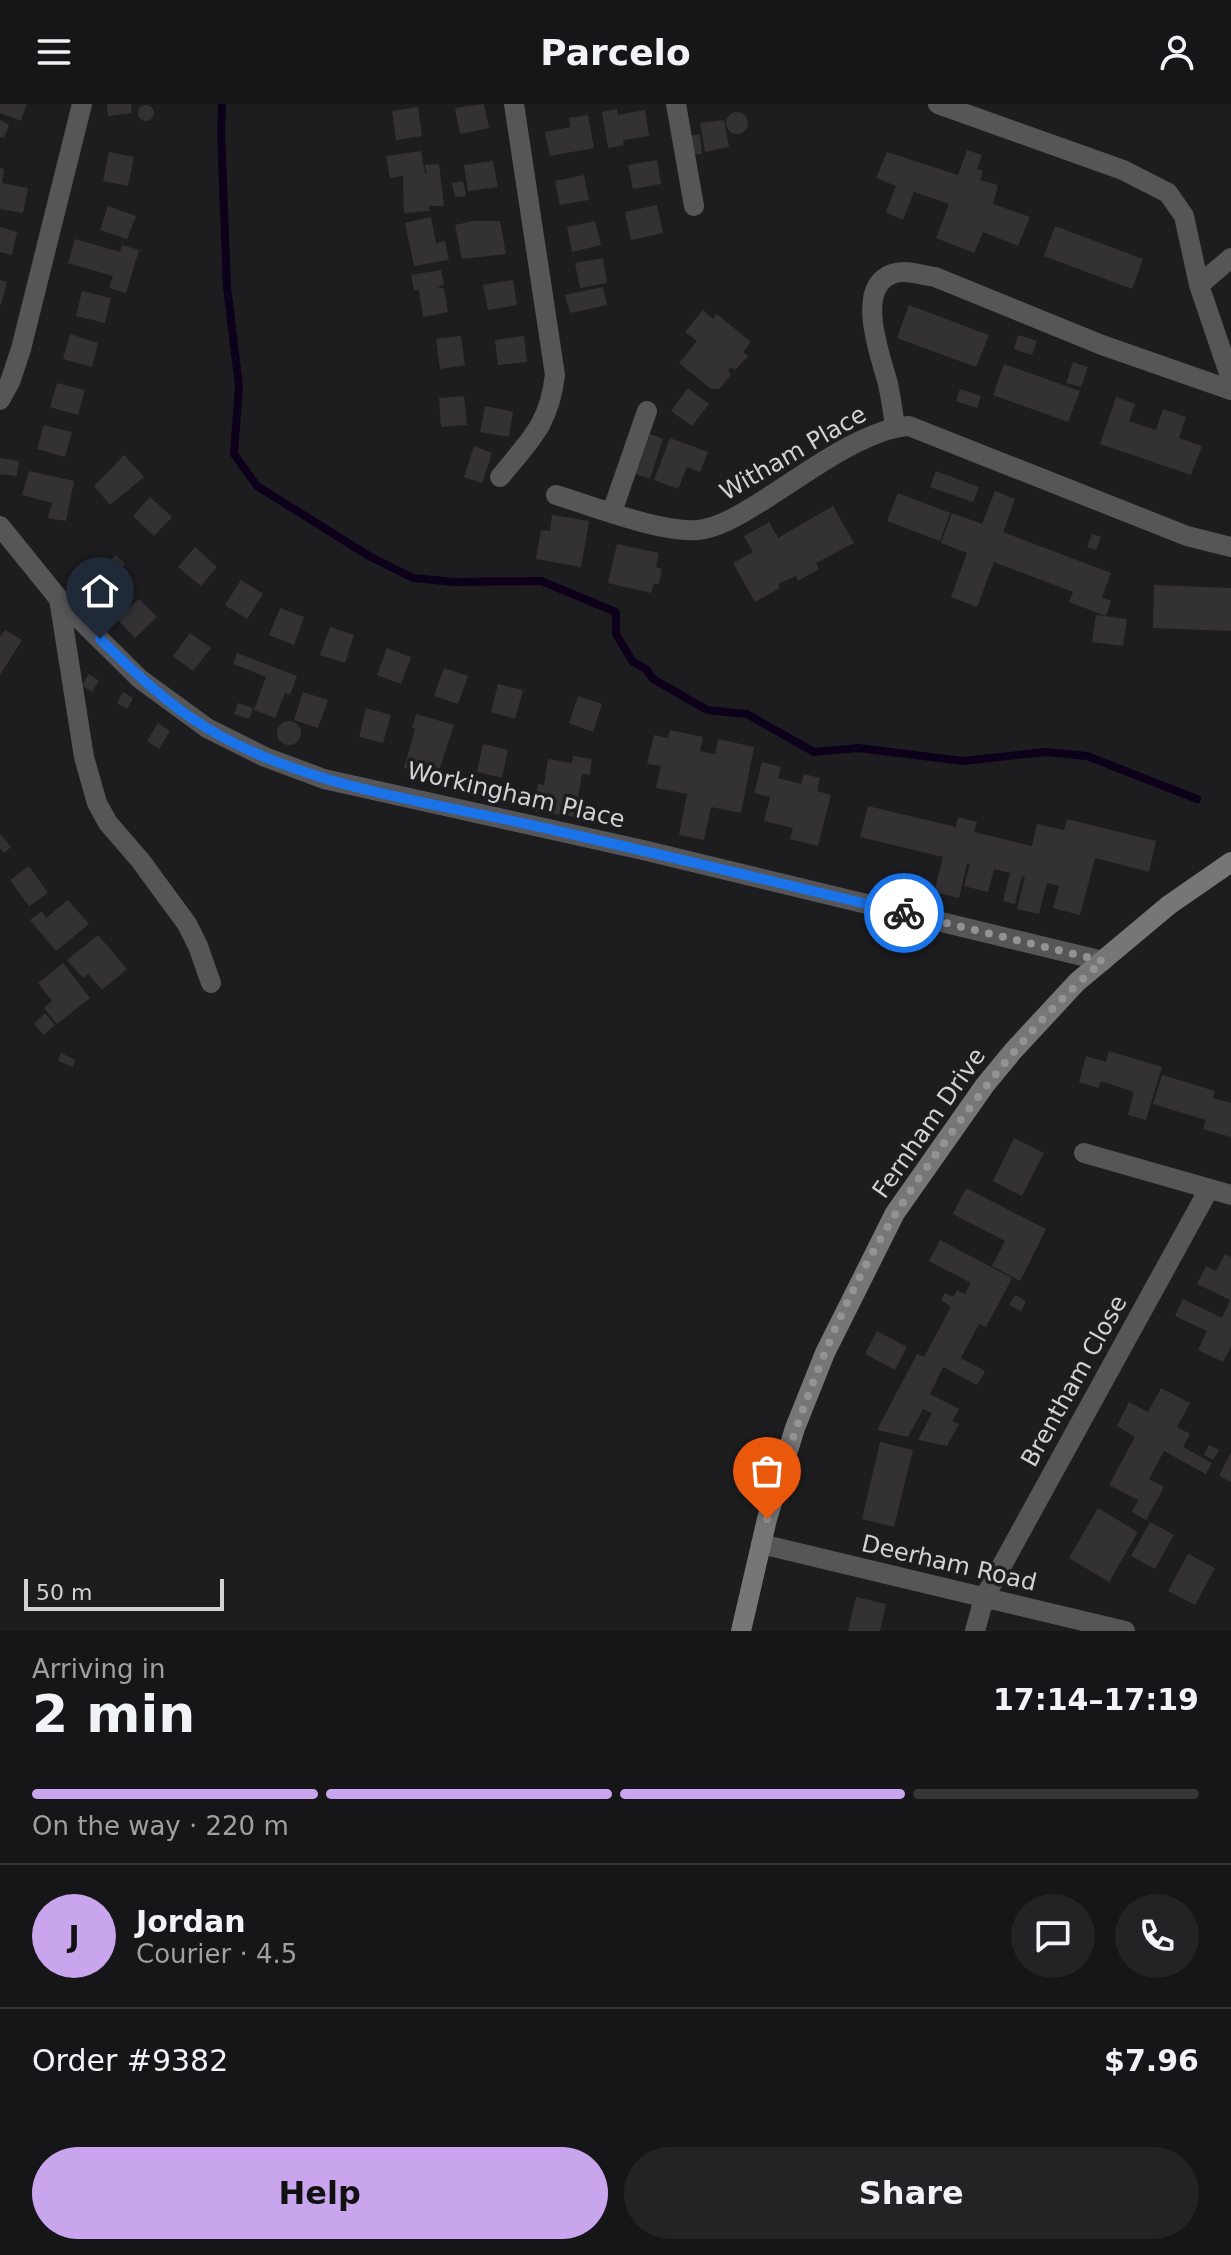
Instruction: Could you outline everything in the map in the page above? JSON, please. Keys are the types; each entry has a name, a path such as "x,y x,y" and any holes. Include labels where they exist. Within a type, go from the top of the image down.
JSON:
{"street":[{"path":"0,400 21,349 82,104"},
{"path":"500,477 544,420 553,398 555,375 514,104"},
{"path":"676,104 694,206"},
{"path":"938,104 1123,170 1168,193 1184,216 1199,285 1231,379"},
{"path":"1199,285 1231,258"},
{"path":"895,427 872,314 877,286 895,273 935,277 1102,345 1231,390"},
{"path":"612,512 647,411"},
{"name":"Witham Place","path":"556,495 682,530 699,530 748,510 878,432 909,426 1187,536 1231,547"},
{"name":"Workingham Place","path":"0,526 59,599 140,679 207,728 265,757 324,779 628,847 1103,961"},
{"path":"59,599 84,757 97,803 108,823 140,860 187,924 211,983"},
{"name":"Fernham Drive","path":"741,1631 761,1544 795,1428 825,1353 895,1213 1004,1062 1077,982 1169,905 1231,862"},
{"path":"1084,1153 1231,1195"},
{"name":"Brentham Close","path":"975,1631 984,1598 1209,1189"},
{"name":"Deerham Road","path":"761,1544 1125,1631"}],"building":[{"path":"0,104 27,104 21,121 0,113"},
{"path":"107,104 131,104 132,113 108,116"},
{"path":"484,104 489,128 460,134 455,108"},
{"path":"143,105 149,105 154,113 152,119 143,121 138,116 138,110"},
{"path":"418,107 422,136 396,140 392,111"},
{"path":"617,109 618,115 645,110 649,136 623,140 624,145 608,148 602,112"},
{"path":"737,112 745,115 748,123 745,131 737,134 729,131 726,123 729,115"},
{"path":"588,115 594,148 550,156 545,132 571,127 569,118"},
{"path":"0,120 9,125 4,138 0,137"},
{"path":"724,120 729,147 705,152 700,123"},
{"path":"700,134 702,154 692,155 688,136"},
{"path":"967,150 982,155 977,169 983,171 980,180 998,185 993,204 1030,217 1018,246 983,232 974,253 936,238 949,204 914,192 903,220 886,212 896,186 876,178 887,152 958,175"},
{"path":"421,151 425,173 425,165 439,164 444,206 429,206 429,211 404,213 403,176 390,178 386,156"},
{"path":"109,152 134,157 128,186 103,181"},
{"path":"657,160 661,184 633,189 628,165"},
{"path":"493,161 498,187 468,191 464,165"},
{"path":"0,168 4,169 2,183 28,188 23,213 0,209"},
{"path":"584,175 589,200 560,205 555,181"},
{"path":"463,181 466,196 455,197 452,183"},
{"path":"657,205 663,233 631,240 625,212"},
{"path":"108,206 136,216 127,239 100,230"},
{"path":"431,217 436,243 445,241 449,260 414,266 405,223"},
{"path":"500,221 506,254 462,259 455,225"},
{"path":"595,221 601,245 572,252 567,227"},
{"path":"1055,226 1143,259 1132,289 1044,256"},
{"path":"0,227 17,232 12,255 0,252"},
{"path":"75,239 120,252 122,245 139,250 126,293 109,288 113,276 68,263"},
{"path":"603,258 607,283 580,288 575,263"},
{"path":"441,270 444,285 436,287 444,288 448,312 423,317 419,290 414,290 411,275"},
{"path":"0,280 7,282 1,305 0,305"},
{"path":"513,280 517,305 488,310 483,285"},
{"path":"603,287 607,305 570,313 565,295"},
{"path":"82,291 111,298 105,323 76,316"},
{"path":"909,305 989,335 976,367 897,338"},
{"path":"703,310 713,319 717,314 751,342 743,352 748,356 735,370 731,367 728,370 731,375 719,389 711,389 679,363 697,341 685,332"},
{"path":"70,334 98,343 92,367 63,359"},
{"path":"1018,335 1037,341 1032,355 1014,349"},
{"path":"461,336 465,365 440,369 436,339"},
{"path":"524,336 527,362 498,365 495,340"},
{"path":"1073,362 1088,367 1081,387 1066,383"},
{"path":"1004,364 1080,391 1068,422 993,395"},
{"path":"57,383 85,390 78,415 50,407"},
{"path":"688,388 709,404 692,426 671,411"},
{"path":"960,389 981,396 977,408 956,401"},
{"path":"464,396 467,425 441,427 439,398"},
{"path":"1116,397 1135,404 1129,421 1156,430 1163,409 1186,417 1179,438 1202,446 1191,475 1100,444"},
{"path":"485,406 513,412 509,437 480,432"},
{"path":"44,425 72,432 65,457 37,449"},
{"path":"650,434 663,439 650,479 636,474"},
{"path":"670,438 708,452 700,472 687,467 678,489 654,480"},
{"path":"474,446 492,453 482,483 464,477"},
{"path":"124,455 144,477 110,505 94,486"},
{"path":"0,458 19,461 17,476 0,474"},
{"path":"29,471 74,481 66,521 48,518 52,503 22,495"},
{"path":"936,471 979,487 973,502 930,487"},
{"path":"995,491 1015,499 1003,532 1111,573 1102,597 1111,601 1106,616 1069,602 1073,592 994,562 977,607 951,597 967,553 941,543 952,513 982,524"},
{"path":"898,493 950,513 940,541 887,521"},
{"path":"150,497 172,517 154,536 133,516"},
{"path":"833,506 854,543 816,563 819,569 798,581 796,576 778,584 780,588 755,602 733,563 753,552 744,536 769,522 778,538"},
{"path":"552,515 589,521 581,567 536,559 541,530 550,531"},
{"path":"1092,534 1101,537 1096,550 1087,547"},
{"path":"617,544 659,553 656,567 662,569 659,584 654,584 651,593 608,583"},
{"path":"195,547 217,567 201,586 178,567"},
{"path":"116,555 125,564 94,595 76,576 95,557 104,566"},
{"path":"241,580 263,594 247,619 225,605"},
{"path":"1154,585 1231,588 1231,631 1153,628"},
{"path":"139,599 157,617 135,638 117,619"},
{"path":"280,608 304,617 294,645 269,635"},
{"path":"1096,615 1127,619 1123,646 1092,642"},
{"path":"330,627 354,635 345,663 320,655"},
{"path":"5,630 22,640 0,675 0,637"},
{"path":"190,633 211,648 193,671 173,656"},
{"path":"387,648 411,657 401,684 377,675"},
{"path":"237,653 297,676 290,695 285,693 275,718 254,710 266,677 233,664"},
{"path":"444,668 468,676 458,704 434,696"},
{"path":"89,674 99,681 92,692 82,685"},
{"path":"498,684 523,690 515,719 491,712"},
{"path":"123,692 133,698 127,709 117,703"},
{"path":"303,692 328,700 318,728 294,720"},
{"path":"578,696 602,704 593,732 569,723"},
{"path":"238,703 253,708 249,719 234,714"},
{"path":"366,708 391,715 383,743 359,737"},
{"path":"416,714 454,725 437,777 404,768"},
{"path":"289,721 297,725 301,733 297,741 289,745 281,741 277,733 281,725"},
{"path":"158,723 170,731 159,749 147,741"},
{"path":"670,730 703,737 700,751 715,754 718,739 754,747 741,813 711,807 704,840 679,835 687,794 656,788 661,766 647,764 654,735 668,738"},
{"path":"483,744 508,750 502,778 477,772"},
{"path":"573,756 592,759 590,775 582,774 575,817 533,811 538,784 544,785 548,759 572,763"},
{"path":"762,762 781,767 778,778 801,784 804,774 820,778 817,791 831,795 818,846 790,839 793,828 764,821 770,797 754,793"},
{"path":"868,806 956,827 958,817 977,822 974,832 1032,846 1037,824 1064,830 1067,819 1156,841 1149,872 1095,858 1080,915 1053,908 1059,886 1047,883 1039,914 1017,909 1025,877 1022,876 1015,904 1003,901 1010,873 994,869 988,892 964,886 970,864 967,863 959,898 934,892 943,857 860,837"},
{"path":"0,834 11,847 4,853 0,848"},
{"path":"29,866 48,893 29,906 10,880"},
{"path":"68,900 89,924 56,951 30,920 42,911 46,918"},
{"path":"98,935 127,969 102,990 88,974 83,978 67,960"},
{"path":"63,963 90,998 57,1024 44,1008 52,1001 38,983"},
{"path":"45,1013 55,1025 44,1035 34,1024"},
{"path":"1109,1051 1162,1067 1146,1120 1128,1115 1134,1092 1101,1081 1098,1088 1079,1082 1086,1056 1106,1062"},
{"path":"61,1053 75,1060 73,1067 58,1061"},
{"path":"1162,1075 1215,1091 1213,1098 1231,1103 1231,1137 1203,1129 1206,1120 1153,1104"},
{"path":"1014,1138 1044,1153 1022,1196 993,1181"},
{"path":"966,1188 1046,1229 1020,1281 992,1266 1005,1241 953,1214"},
{"path":"940,1240 1012,1278 986,1327 979,1324 961,1358 985,1371 977,1385 943,1367 930,1394 959,1409 952,1421 959,1424 947,1446 918,1440 932,1413 923,1409 908,1437 877,1430 917,1354 924,1357 950,1309 941,1300 945,1293 953,1297 957,1290 965,1294 971,1283 929,1261"},
{"path":"1225,1254 1231,1257 1231,1346 1223,1362 1198,1350 1207,1331 1175,1316 1183,1299 1222,1318 1230,1300 1197,1284 1206,1266 1216,1271"},
{"path":"1015,1295 1026,1301 1021,1311 1009,1305"},
{"path":"877,1331 907,1347 895,1370 865,1354"},
{"path":"1161,1388 1190,1403 1177,1427 1190,1434 1183,1447 1212,1463 1206,1474 1164,1451 1149,1479 1164,1487 1146,1520 1132,1512 1138,1500 1109,1485 1135,1437 1117,1426 1129,1402 1148,1412"},
{"path":"880,1442 913,1450 894,1527 862,1519"},
{"path":"1209,1445 1219,1450 1213,1460 1204,1455"},
{"path":"1231,1452 1231,1482 1219,1476"},
{"path":"1098,1508 1138,1532 1109,1582 1069,1558"},
{"path":"1150,1522 1174,1535 1155,1569 1131,1556"},
{"path":"1188,1554 1215,1568 1195,1605 1168,1591"},
{"path":"856,1597 886,1604 880,1631 848,1631"}],"waterway":[{"path":"222,104 227,287 239,386 234,454 257,486 369,556 413,578 454,582 541,581 616,612 616,634 633,662 647,670 653,679 707,710 747,714 814,752 858,748 963,761 1045,752 1087,756 1197,799"}],"way so far":[{"path":"767,1519 795,1428 825,1353 895,1213 985,1085 1013,1051 1077,982 1103,961 904,913"}],"route":[{"path":"100,639 140,679 207,728 265,757 324,779 643,850 904,913"}]}
